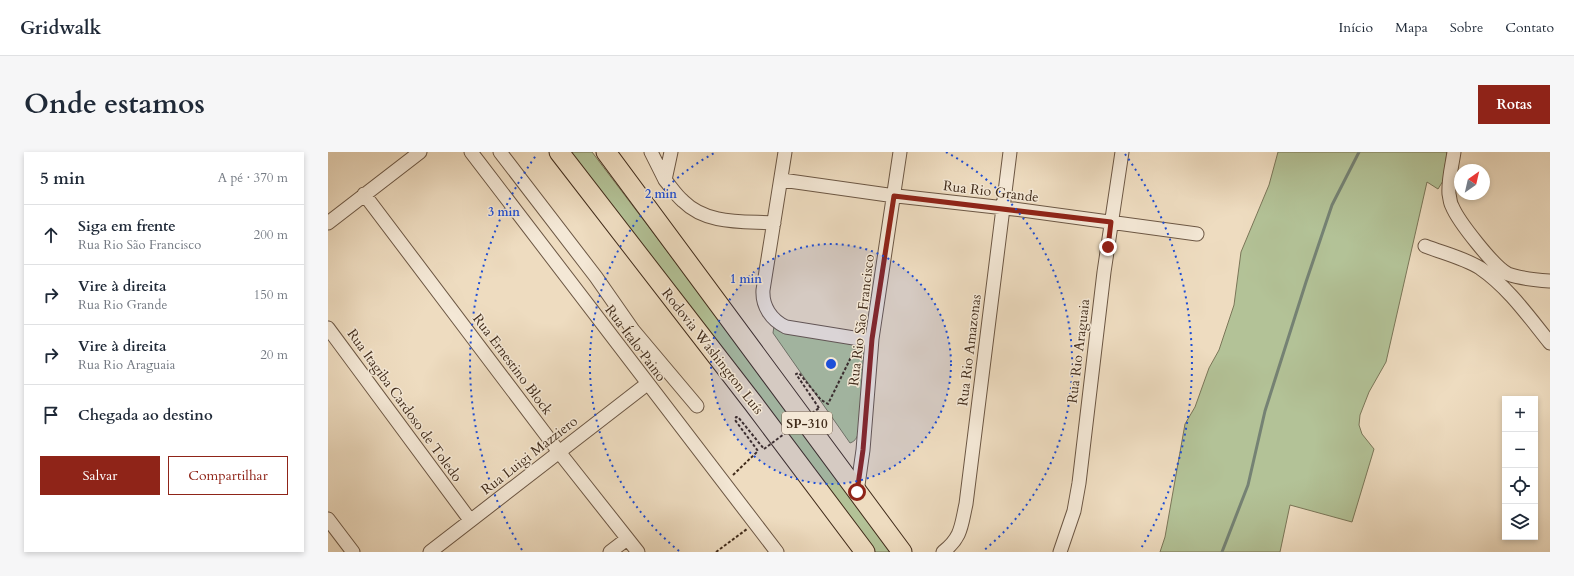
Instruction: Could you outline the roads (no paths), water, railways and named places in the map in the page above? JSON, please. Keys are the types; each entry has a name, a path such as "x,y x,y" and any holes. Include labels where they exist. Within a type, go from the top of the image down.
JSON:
{"highway":[{"name":"Rodovia Washington Luís","path":"559,152 753,403 865,552"},
{"name":"SP-310","path":"606,152 902,552"}],"street":[{"path":"328,223 420,152"},
{"name":"Rua Ítalo Paino","path":"471,152 777,552"},
{"path":"500,152 596,277 633,330 697,406"},
{"path":"651,152 665,180 684,203 699,212 718,220 774,223"},
{"path":"665,180 671,152"},
{"path":"785,152 782,180 763,298 769,313 780,324 806,331 866,339"},
{"name":"Rua Rio São Francisco","path":"857,492 863,450 866,339 894,196 900,152"},
{"name":"Rua Rio Amazonas","path":"949,550 960,534 966,504 1010,152"},
{"name":"Rua Rio Araguaia","path":"1060,552 1074,511 1079,483 1111,222 1122,152"},
{"path":"1454,152 1449,194 1451,206 1468,232 1506,273 1519,278 1550,281"},
{"name":"Rua Rio Grande","path":"782,180 894,196 1111,222 1197,234"},
{"name":"Rua Ernestino Block","path":"364,194 559,452 638,552"},
{"path":"1425,246 1466,261 1480,268 1502,287 1550,343"},
{"name":"Rua Itagiba Cardoso de Toledo","path":"328,328 470,520"},
{"name":"Rua Luigi Mazziero","path":"430,552 647,384"},
{"path":"328,519 353,552"},
{"path":"610,552 627,539"}],"waterway":[{"path":"1222,552 1248,485 1265,411 1332,205 1359,152"}]}
